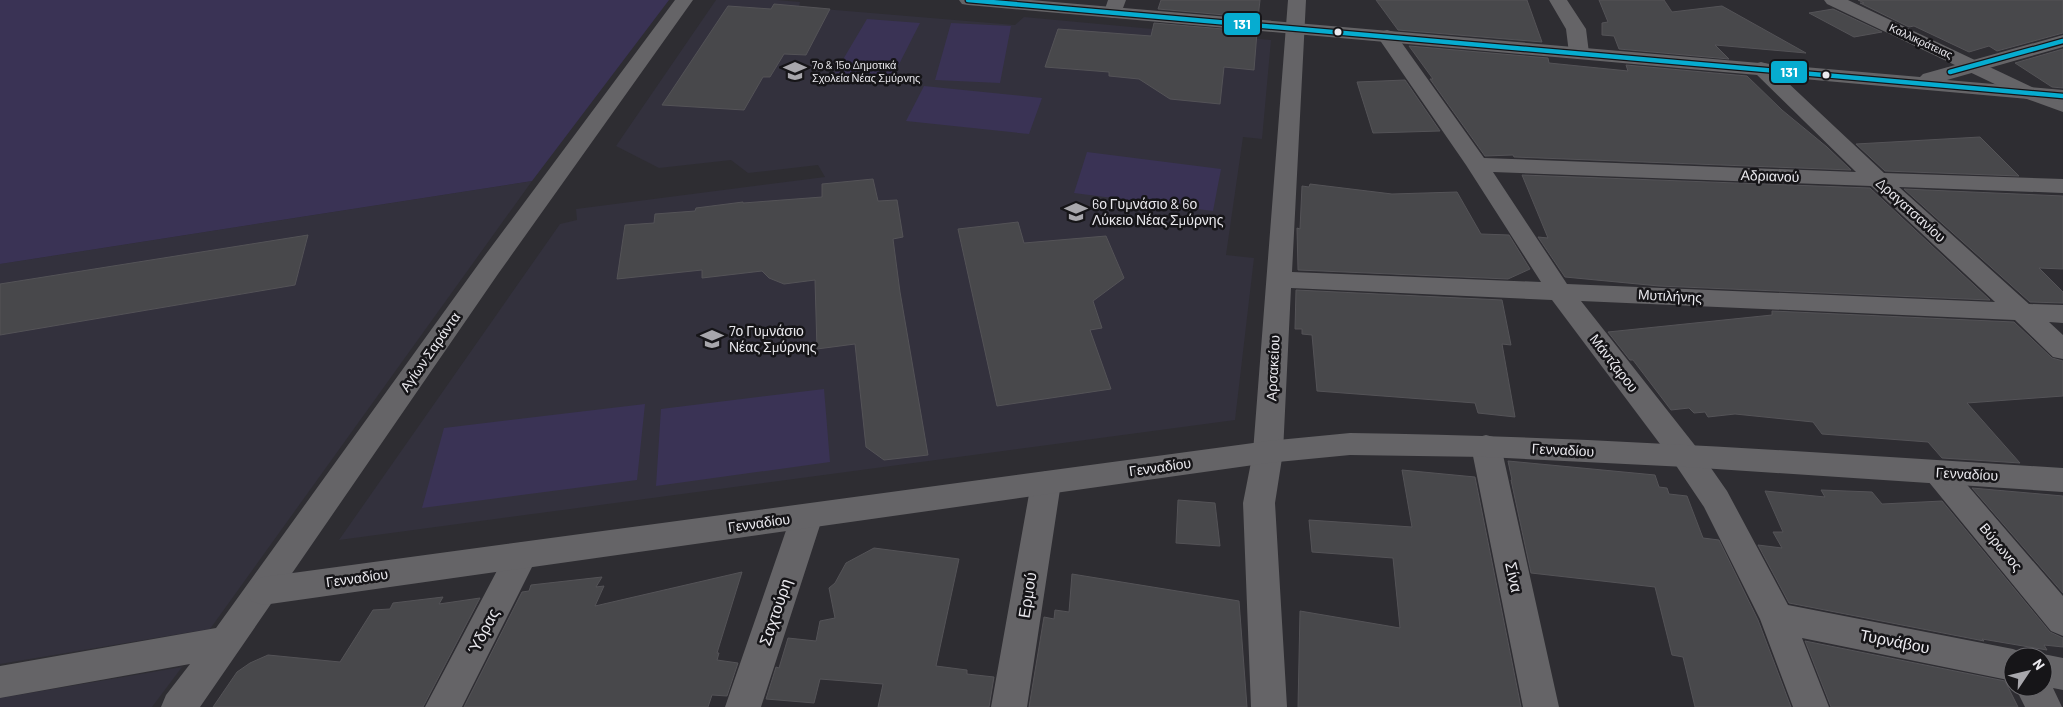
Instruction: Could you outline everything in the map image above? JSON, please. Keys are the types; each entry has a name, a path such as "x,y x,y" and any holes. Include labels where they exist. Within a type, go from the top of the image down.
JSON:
{"street":[{"name":"Αγίων Σαράντα","path":"179,707 489,268 684,0"},
{"path":"968,0 1115,6 1295,28 2063,96"},
{"name":"Αρσακείου","path":"1268,707 1259,503 1268,452 1297,0"},
{"path":"1558,0 1576,29 1579,53"},
{"name":"Καλλικράτειας","path":"1833,0 2031,94 2063,106"},
{"name":"Μάντζαρου","path":"1388,36 1477,165 1558,291 1686,456 1716,500 1777,618 1811,707"},
{"path":"1914,82 2063,41"},
{"name":"Δραγατσανίου","path":"1761,68 1878,180 2063,350"},
{"name":"Αδριανού","path":"1477,165 2063,186"},
{"name":"Μυτιλήνης","path":"1278,279 2063,314"},
{"name":"Γενναδίου","path":"262,591 1268,452 1350,444 1486,446 1686,456 2063,480"},
{"name":"Σίνα","path":"1486,446 1542,707"},
{"name":"Βύρωνος","path":"1939,473 2063,622"},
{"name":"Ερμού","path":"1009,707 1038,520 1046,483"},
{"name":"Σαχτούρη","path":"743,707 807,516"},
{"name":"Ύδρας","path":"444,707 522,555"},
{"name":"Τυρνάβου","path":"1777,618 2003,662"},
{"path":"0,682 178,652 225,642"}],"shaded area":[{"path":"0,0 669,0 532,181 0,264"},
{"path":"716,0 777,0 800,2 799,7 1015,25 1024,17 1271,40 1262,139 1243,137 1226,255 1254,258 1235,420 339,540 560,224 577,220 576,209 825,177 818,165 748,173 731,160 659,168 616,146"},
{"path":"867,19 920,23 892,78 835,73"},
{"path":"951,23 1011,26 1000,83 935,80"},
{"path":"924,86 1042,98 1029,134 906,121"},
{"path":"1087,152 1221,169 1213,211 1074,193"},
{"path":"532,181 210,629 0,664 0,264"},
{"path":"824,389 830,462 656,486 661,409"},
{"path":"645,404 637,480 422,508 444,428"},
{"path":"182,667 152,707 0,707 0,698"}],"building":[{"path":"1161,0 1260,0 1258,18 1158,9"},
{"path":"1376,0 1527,0 1542,42 1398,30"},
{"path":"1599,0 1664,0 1672,12 1722,6 1806,53 1715,45 1729,59 1619,49 1614,36 1602,35 1602,23 1608,22"},
{"path":"1858,0 2063,0 2063,33 1997,51 1989,46 1969,52 1914,26 1909,27 1860,3 1864,3"},
{"path":"774,4 830,9 806,55 784,54 770,77 763,77 744,110 662,105 728,6 771,9"},
{"path":"1833,9 1882,32 1854,37 1809,13"},
{"path":"1154,23 1257,32 1254,70 1224,67 1220,104 1170,99 1139,79 1109,76 1109,72 1045,67 1058,29 1151,36"},
{"path":"1409,46 1548,58 1549,63 1628,71 1626,65 1747,76 1782,110 1827,147 1851,170 1514,157 1513,155 1485,156"},
{"path":"2063,49 2063,88 2052,87 2015,63"},
{"path":"1405,80 1440,131 1373,133 1357,82"},
{"path":"1980,137 2019,176 1885,171 1856,144"},
{"path":"1522,175 1870,188 1990,300 1659,286 1565,277 1538,237 1548,238"},
{"path":"873,179 878,201 897,200 903,237 893,239 900,292 928,455 884,460 866,447 855,344 817,349 815,280 784,284 769,278 762,271 702,278 702,270 617,279 625,225 654,223 655,214 695,211 696,208 743,202 822,197 822,184"},
{"path":"1310,184 1392,194 1457,192 1481,234 1509,235 1530,269 1508,279 1298,270 1297,228 1300,229 1302,186 1309,187"},
{"path":"1904,189 2063,196 2063,269 2039,268 2063,292 2063,303 2030,302"},
{"path":"1018,222 1024,243 1106,236 1124,278 1093,301 1102,328 1090,330 1111,389 997,406 958,229"},
{"path":"308,235 295,285 0,335 0,284"},
{"path":"1296,290 1502,300 1511,345 1502,344 1515,417 1478,413 1475,403 1317,391 1312,335 1302,334 1302,329 1295,329"},
{"path":"1772,311 2014,322 2052,358 2063,361 2063,396 1967,403 2020,463 1942,458 1928,442 1822,434 1813,422 1735,414 1708,417 1705,412 1694,413 1689,408 1671,410 1633,360 1630,360 1608,332 1772,315"},
{"path":"1508,461 1655,475 1659,487 1667,488 1669,494 1687,496 1703,538 1719,540 1758,620 1791,707 1695,707 1683,657 1672,655 1655,587 1531,573"},
{"path":"1402,470 1475,477 1521,707 1298,707 1300,611 1400,628 1393,558 1312,552 1309,520 1412,527"},
{"path":"1972,488 2063,496 2063,593"},
{"path":"1821,490 1872,492 1882,504 1942,501 2050,632 2063,638 2063,647 2044,645 2045,647 2029,647 1982,639 1984,641 1789,603 1758,545 1782,548 1773,532 1783,532 1765,491 1825,497"},
{"path":"1178,500 1215,503 1220,546 1176,543"},
{"path":"874,548 959,559 936,666 967,670 967,674 994,677 989,707 878,707 883,684 820,679 814,703 766,699 776,667 779,668 788,638 816,641 820,621 835,618 829,588 835,583 846,563"},
{"path":"742,572 717,653 719,653 717,660 738,663 727,696 712,695 708,707 464,707 522,592 529,591 531,585 602,577 596,587 604,586 595,606"},
{"path":"1072,574 1239,601 1247,707 1029,707 1044,617 1054,619 1055,610 1069,612"},
{"path":"443,597 439,604 480,598 423,707 213,707 237,672 250,663 268,655 340,662 373,610 390,609 393,603"},
{"path":"1805,641 2003,681 2003,697 2013,697 2018,707 1831,707"}],"transit line":[{"name":"131","path":"968,0 2063,96"},
{"name":"131","path":"1950,72 2063,41"}],"place":[{"name":"7ο & 15ο Δημοτικά Σχολεία Νέας Σμύρνης","path":"795,71"},
{"name":"6ο Γυμνάσιο & 6ο Λύκειο Νέας Σμύρνης","path":"1076,212"},
{"name":"7ο Γυμνάσιο Νέας Σμύρνης","path":"712,339"}]}
